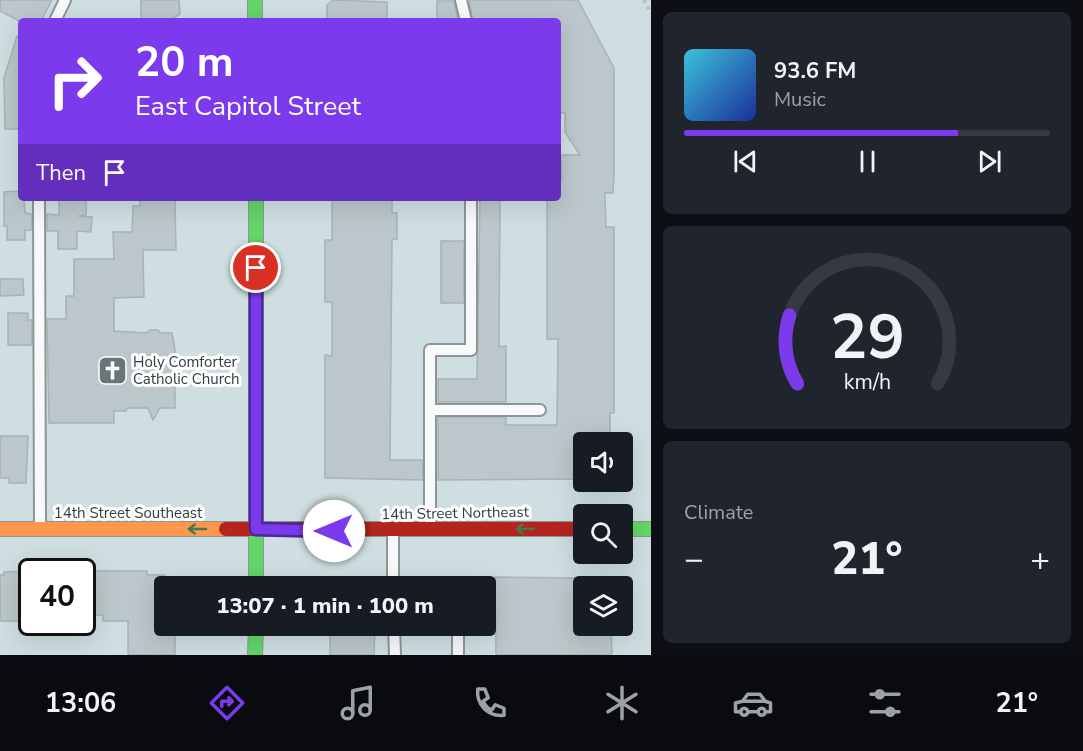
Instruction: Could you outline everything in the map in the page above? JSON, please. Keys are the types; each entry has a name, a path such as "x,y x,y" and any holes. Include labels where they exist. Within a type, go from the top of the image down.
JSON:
{"street":[{"path":"255,0 255,18"},
{"path":"256,201 256,576"},
{"name":"14th Street Southeast","path":"0,529 256,529"},
{"name":"14th Street Northeast","path":"256,529 393,531 573,529"},
{"path":"633,529 651,529"},
{"path":"255,655 256,636"}],"lane":[{"path":"56,18 65,0"},
{"path":"461,0 465,18"},
{"path":"39,201 39,529"},
{"path":"430,530 430,350 471,350 471,201"},
{"path":"430,410 540,410"},
{"path":"393,531 393,576"},
{"path":"394,636 395,655"},
{"path":"458,636 458,655"}],"path":[{"path":"644,0 651,14"}],"building":[{"path":"0,0 52,0 43,18 18,18 18,20 0,11"},
{"path":"141,0 179,0 180,14 174,18 141,18"},
{"path":"333,0 387,2 387,18 327,18 327,5"},
{"path":"469,0 578,0 614,68 613,193 605,193 606,227 614,227 614,413 610,413 610,432 573,432 573,479 438,480 438,417 506,417 506,425 557,425 558,339 547,339 547,201 561,201 561,155 580,155 565,132 565,113 561,113 561,18 472,18"},
{"path":"437,1 454,1 457,18 437,18"},
{"path":"18,36 18,129 5,129 4,78"},
{"path":"18,191 18,201 24,201 25,213 32,214 32,230 25,230 25,240 7,240 7,226 4,226 4,192"},
{"path":"59,201 86,201 86,215 78,216 92,217 91,232 77,231 77,249 58,249 58,231 47,231 47,214 59,215"},
{"name":"Holy Comforter Catholic Church","path":"140,201 175,201 176,250 143,250 144,297 114,298 114,331 147,333 150,330 158,330 161,333 172,333 175,349 175,408 160,408 153,420 148,408 127,408 126,411 114,411 114,423 49,423 47,319 66,319 66,296 74,296 74,259 114,259 113,232 132,232 133,206 140,206"},
{"path":"332,201 392,201 392,213 397,213 397,239 392,239 390,460 423,460 423,480 325,478 325,355 332,356 332,302 325,302 325,240 332,240"},
{"path":"480,201 500,201 499,347 506,346 506,402 438,402 438,379 477,379"},
{"path":"441,241 464,241 464,303 441,303"},
{"path":"0,279 23,279 24,295 0,296"},
{"path":"8,313 28,313 28,320 32,320 32,345 8,345"},
{"path":"0,436 28,436 26,483 9,483 9,478 0,478"},
{"path":"96,571 147,571 147,575 165,575 154,576 154,636 175,636 175,655 128,655 128,621 103,621 103,615 96,615"},
{"path":"4,572 18,572 18,621 0,621 0,575 4,575"},
{"path":"496,577 573,578 573,636 611,636 612,655 496,655"},
{"path":"330,636 375,636 374,655 330,655"}],"traffic: fast":[{"path":"255,0 255,18"},
{"path":"256,201 256,576"},
{"path":"633,529 651,529"},
{"path":"255,655 256,636"}],"traffic: slow":[{"path":"0,529 226,529"}],"traffic: jam":[{"path":"226,529 573,529"}],"place":[{"name":"Holy Comforter Catholic Church","path":"112,371"}],"route":[{"path":"256,268 256,529 334,531"}]}
